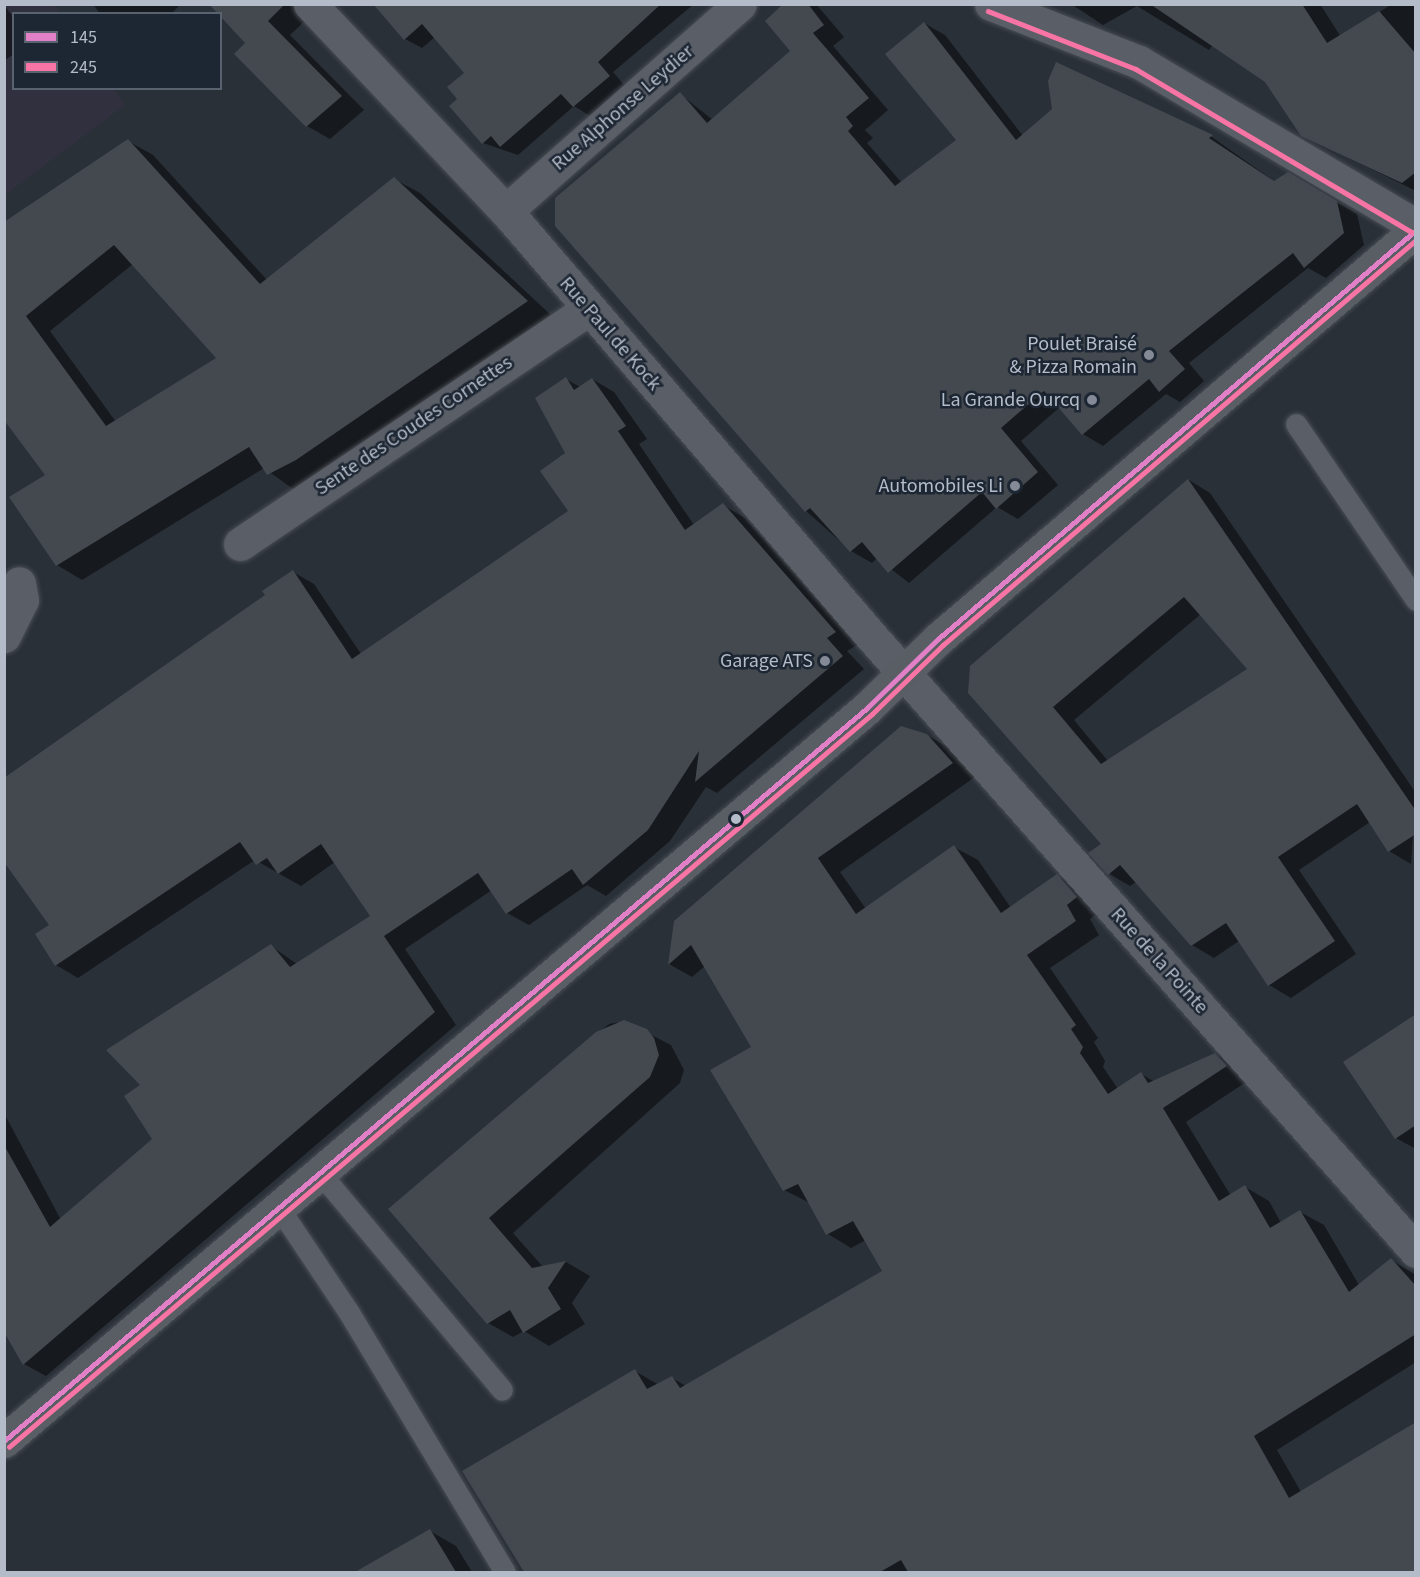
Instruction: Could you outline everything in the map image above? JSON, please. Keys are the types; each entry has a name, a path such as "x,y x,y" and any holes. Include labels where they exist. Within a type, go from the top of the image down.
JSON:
{"main road":[{"path":"7,1433 200,1275 867,708 902,671 1411,238"}],"street":[{"name":"Rue Paul de Kock","path":"310,4 506,211 902,671"},
{"name":"Rue Alphonse Leydier","path":"506,211 740,4"},
{"path":"991,4 1139,62 1411,238"},
{"name":"Sente des Coudes Cornettes","path":"240,544 588,309"},
{"path":"4,636 22,600 19,583"},
{"name":"Rue de la Pointe","path":"902,671 1416,1251"}],"lane":[{"path":"1296,424 1416,600"},
{"path":"320,1173 502,1390"},
{"path":"279,1208 348,1311 505,1572"}],"shaded area":[{"path":"5,4 54,5 59,12 12,12 12,90 115,90 125,105 5,195"}],"building":[{"path":"209,4 285,4 268,21 342,96 306,127 234,54 245,43 222,18 222,12 216,12"},
{"path":"373,4 661,4 598,62 610,76 573,107 561,94 500,147 491,136 482,144 449,106 457,99 447,87 464,73 422,24 404,40"},
{"path":"783,4 808,4 824,25 813,33 869,98 846,117 853,126 848,131 895,186 956,140 885,54 924,22 1016,140 1052,109 1048,81 1056,62 1213,135 1209,138 1274,181 1288,172 1337,201 1344,233 1304,268 1293,253 1169,351 1185,369 1159,392 1149,379 1082,435 1044,391 1001,428 1038,472 996,509 982,492 888,573 862,542 850,552 810,508 805,512 555,226 555,198 680,92 707,123 790,51 765,21"},
{"path":"1150,4 1302,4 1327,43 1379,11 1416,54 1416,172 1402,183 1301,136 1265,82"},
{"path":"128,139 260,284 394,177 528,301 296,460 267,475 249,447 56,566 9,497 45,475 4,420 4,222","holes":["114,245 216,358 106,426 26,316"]},
{"path":"566,377 574,390 592,378 626,426 618,431 685,530 723,503 836,632 827,638 843,656 695,782 699,751 648,830 583,885 572,869 506,914 478,873 384,936 435,1012 23,1365 4,1332 4,1145 50,1227 152,1139 124,1096 140,1085 106,1050 271,944 290,967 370,916 321,844 278,874 267,858 256,865 240,842 55,966 35,934 49,925 4,862 4,778 265,595 262,591 293,570 352,659 568,511 540,471 565,453 535,398"},
{"path":"1188,479 1416,811 1416,834 1388,852 1357,804 1278,857 1335,941 1268,986 1226,923 1191,946 1120,865 1108,875 1088,853 1101,844 968,693 970,666","holes":["1184,597 1247,669 1101,764 1053,707"]},
{"path":"901,726 927,734 953,763 818,858 856,914 954,845 1001,913 1057,874 1077,897 1067,905 1076,921 1027,955 1076,1025 1071,1029 1083,1047 1080,1053 1108,1094 1141,1072 1148,1083 1215,1053 1227,1066 1163,1108 1219,1201 1245,1185 1270,1228 1300,1210 1349,1292 1391,1258 1416,1286 1416,1334 1254,1436 1289,1498 1416,1422 1416,1572 908,1572 901,1560 880,1572 524,1572 462,1471 635,1369 647,1389 672,1376 680,1388 882,1271 853,1221 826,1235 798,1184 783,1191 710,1070 751,1047 691,945 668,965 674,921"},
{"path":"1416,1014 1416,1125 1395,1139 1343,1062"},
{"path":"624,1020 647,1029 654,1038 659,1055 650,1077 489,1218 532,1268 566,1261 548,1288 561,1309 523,1333 510,1310 487,1324 388,1209 596,1032"},
{"path":"430,1529 456,1572 355,1572"}],"transit line":[{"name":"245","path":"988,11 1136,69 1412,232"},
{"name":"145","path":"4,1441 867,708 938,639 1416,230"},
{"name":"245","path":"9,1447 872,714 943,645 1416,240"}],"place":[{"name":"Poulet Braisé & Pizza Romain","path":"1149,355"},
{"name":"La Grande Ourcq","path":"1092,400"},
{"name":"Automobiles Li","path":"1015,486"},
{"name":"Garage ATS","path":"825,661"}]}
